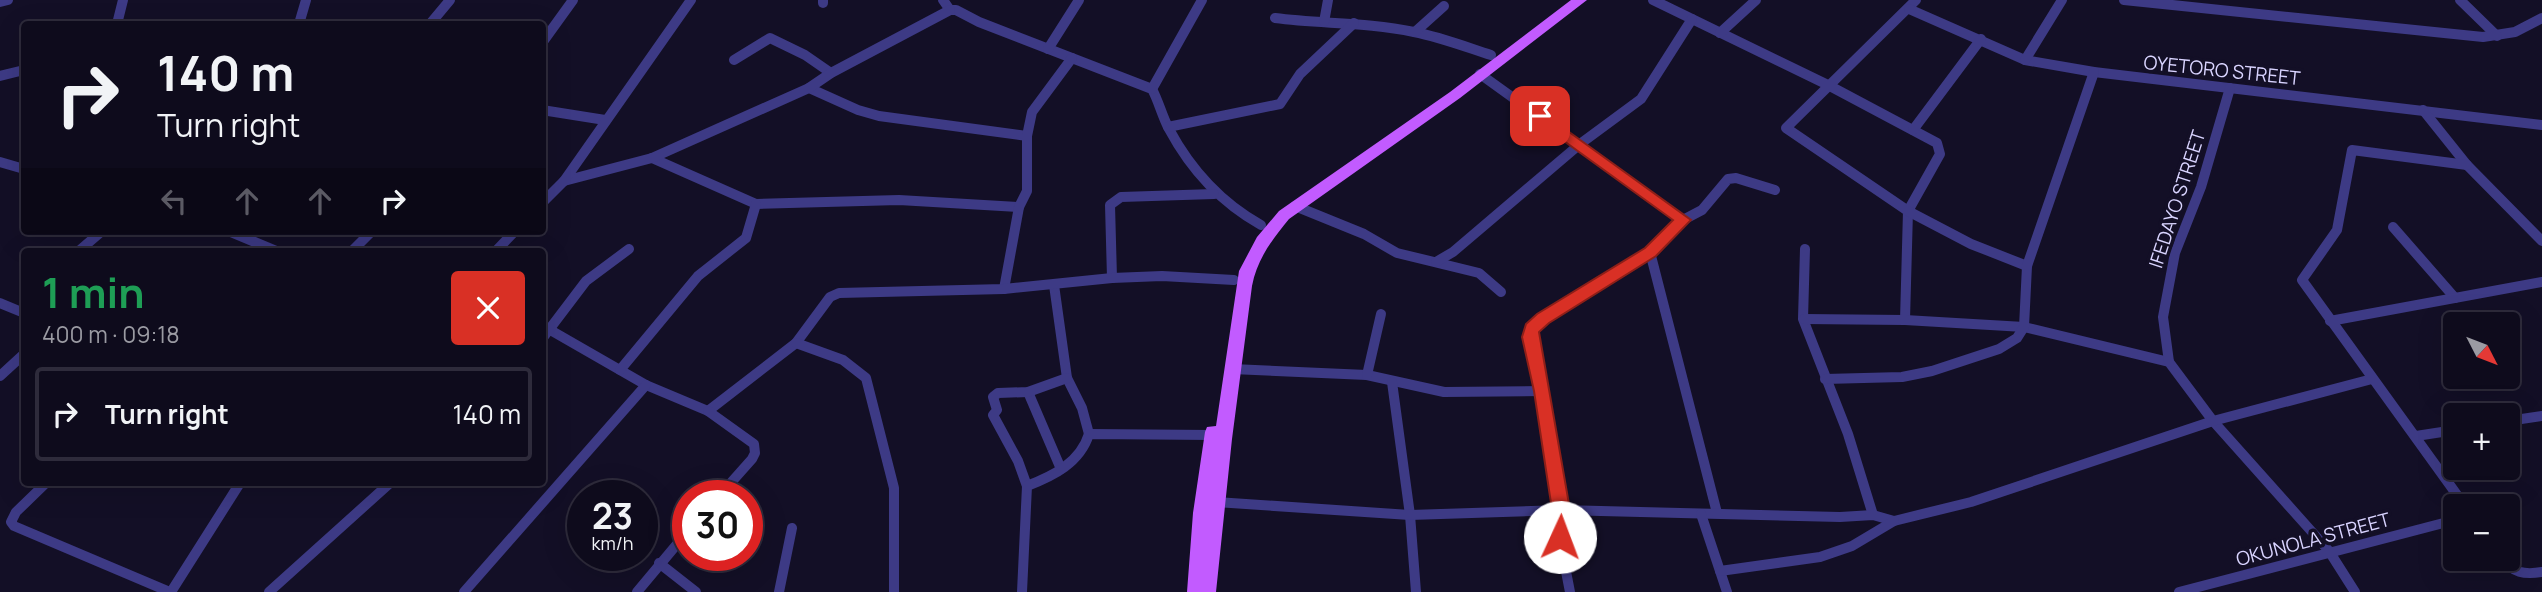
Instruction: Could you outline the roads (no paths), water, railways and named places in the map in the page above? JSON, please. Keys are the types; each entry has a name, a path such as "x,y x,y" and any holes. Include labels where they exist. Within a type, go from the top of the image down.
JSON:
{"main road":[{"path":"1196,592 1202,513 1234,280 1261,225 1296,195 1448,91 1565,0"},
{"path":"1208,592 1232,369 1247,271 1269,231 1295,206 1480,75 1580,0"}],"street":[{"path":"0,2 8,0"},
{"path":"118,21 123,0"},
{"path":"300,21 306,0"},
{"path":"432,21 450,0"},
{"path":"546,37 573,0"},
{"path":"546,199 564,181 691,0"},
{"path":"943,0 950,10 1152,89 1168,127 1213,194 1238,214 1261,225"},
{"path":"1048,49 1079,0"},
{"path":"1152,89 1202,0"},
{"path":"1324,22 1328,0"},
{"path":"1653,0 1828,85 1937,143 1940,154 1908,211 1905,320"},
{"path":"1720,33 1756,0"},
{"path":"1916,0 1787,125 1788,131 1908,211 1971,244 2027,266"},
{"path":"2025,60 2062,0"},
{"path":"2124,0 2483,37 2515,32 2542,18"},
{"path":"2460,0 2497,36"},
{"path":"1415,32 1444,6"},
{"name":"OYETORO STREET","path":"1909,9 2025,60 2095,72 2542,125"},
{"path":"564,181 652,158 809,88 831,73 950,10"},
{"path":"1275,18 1354,23 1415,32 1491,55"},
{"path":"1436,262 1453,252 1580,144 1641,99 1692,19"},
{"path":"1168,127 1280,104 1300,74 1354,23"},
{"path":"734,60 770,38 805,55 831,73"},
{"path":"1913,130 1981,39"},
{"path":"1004,289 1019,206 1027,191 1027,136 1037,103 1072,58"},
{"path":"0,76 21,71"},
{"path":"1825,379 1902,377 1932,371 1999,349 2017,338 2024,327 2027,266 2095,72"},
{"path":"1480,75 1683,220"},
{"path":"809,88 858,110 879,116 1027,136"},
{"name":"IFEDAYO STREET","path":"2169,362 2164,333 2164,305 2175,253 2201,187 2230,88"},
{"path":"2423,110 2467,165 2542,241"},
{"path":"546,111 606,120"},
{"path":"2457,494 2302,280 2337,230 2352,150 2467,165"},
{"path":"652,158 755,204 899,200 1019,206"},
{"path":"0,162 21,168"},
{"path":"1570,592 1542,391 1530,337 1531,329 1543,318 1650,252 1683,220 1702,209 1731,177 1775,190"},
{"path":"1112,278 1110,205 1114,200 1121,197 1213,194"},
{"path":"620,370 698,276 747,238 755,204"},
{"path":"1295,206 1364,234 1397,253 1479,273 1501,292"},
{"path":"2393,227 2455,298"},
{"path":"82,248 97,235"},
{"path":"238,235 269,248"},
{"path":"355,248 368,235"},
{"path":"499,248 511,235"},
{"path":"546,336 586,281 629,249"},
{"path":"1805,249 1804,319 1848,434 1872,515"},
{"path":"1650,252 1717,513"},
{"path":"708,411 796,343 830,297 839,293 1004,289 1161,276 1234,280"},
{"path":"2330,321 2542,282"},
{"path":"1027,486 1080,455 1087,446 1089,434 1082,408 1067,378 1054,285"},
{"path":"0,303 21,312"},
{"path":"1367,375 1381,314"},
{"path":"1804,319 1905,320 2024,327 2169,362 2213,421 2329,551 2355,592"},
{"path":"552,331 646,385 708,411 754,444 755,453 752,459 733,480"},
{"path":"796,343 849,362 866,377 894,488 894,592"},
{"path":"0,376 21,357"},
{"path":"1232,369 1367,375 1444,392 1542,391"},
{"path":"1022,592 1027,486 1018,461 993,415 997,410 993,397 998,393 1028,392 1067,378"},
{"path":"1720,570 1794,562 1838,551 1854,545 1894,521 1971,502 2213,421 2372,379"},
{"path":"1392,382 1410,515 1416,592"},
{"path":"464,592 646,385"},
{"path":"1028,392 1061,468"},
{"path":"2520,419 2542,416"},
{"path":"2416,436 2443,432"},
{"path":"1089,434 1213,435"},
{"path":"43,486 16,512 10,523 170,592 195,558 238,486"},
{"path":"269,592 387,486"},
{"path":"1216,502 1410,515 1558,510 1840,517 1872,515 1894,521"},
{"path":"1701,514 1727,592"},
{"name":"OKUNOLA STREET","path":"2179,592 2443,523"},
{"path":"779,592 792,528"},
{"path":"637,592 672,549"},
{"path":"660,563 696,592"},
{"path":"2514,571 2521,575 2542,572"}]}
